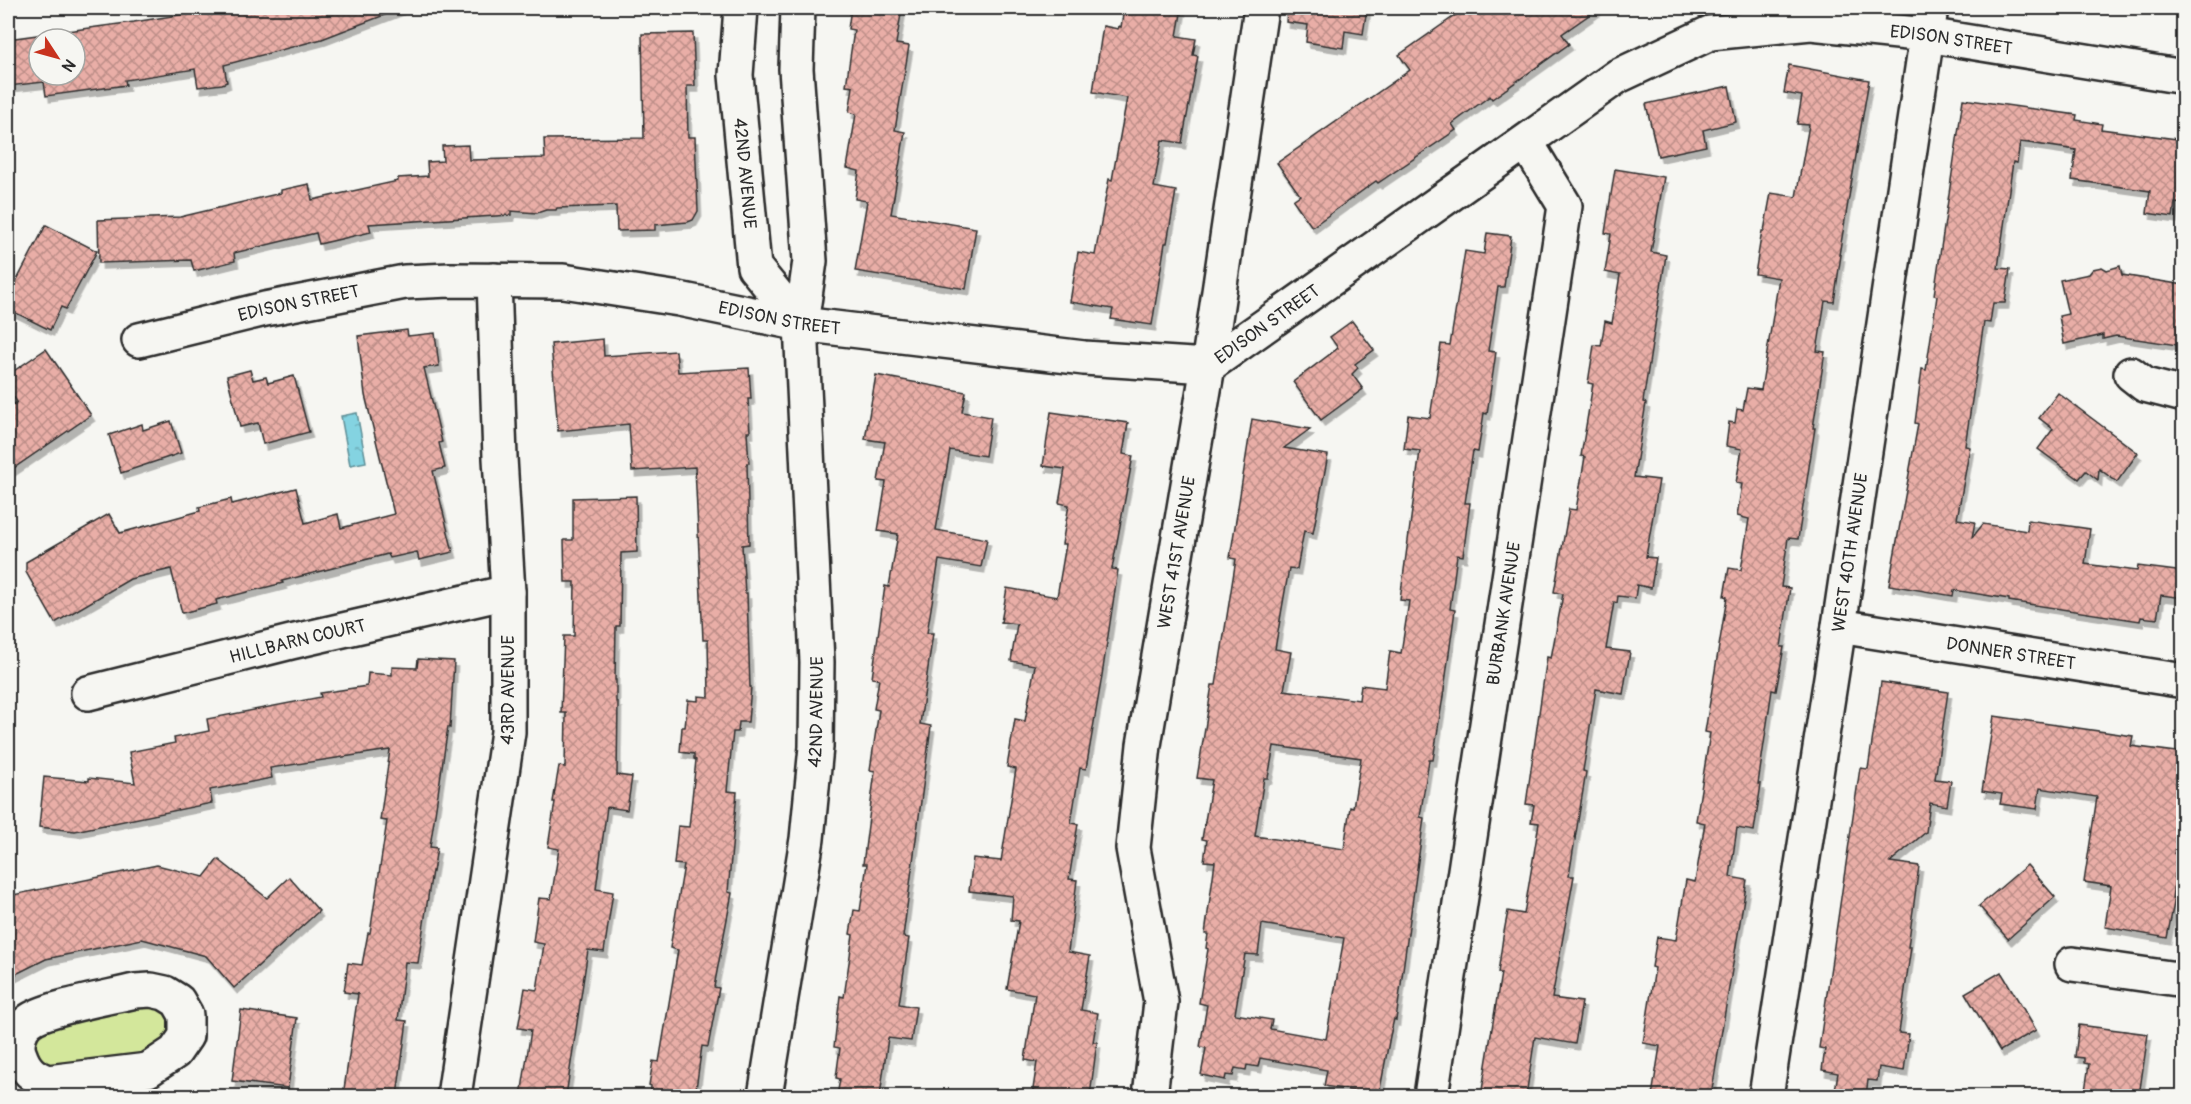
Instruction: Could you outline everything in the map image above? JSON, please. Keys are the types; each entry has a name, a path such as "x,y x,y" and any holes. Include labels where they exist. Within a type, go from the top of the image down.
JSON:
{"street":[{"name":"42ND AVENUE","path":"741,8 736,75 754,267 801,324"},
{"name":"42ND AVENUE","path":"765,1096 807,839 816,747 817,663 801,324 810,261 796,69 798,8"},
{"name":"WEST 41ST AVENUE","path":"1150,1096 1161,1002 1132,848 1144,745 1208,366 1261,8"},
{"name":"EDISON STREET","path":"139,340 265,309 405,282 563,281 679,299 801,324 1084,358 1208,366 1618,76 1710,33 1811,23 1929,21 2184,77"},
{"name":"WEST 40TH AVENUE","path":"1766,1096 1929,21"},
{"name":"BURBANK AVENUE","path":"1431,1096 1565,206 1526,142"},
{"name":"43RD AVENUE","path":"454,1096 508,732 508,592 500,458 494,280"},
{"path":"2131,374 2145,385 2184,395"},
{"name":"HILLBARN COURT","path":"88,693 291,642 508,592"},
{"name":"DONNER STREET","path":"1839,626 2184,681"},
{"path":"2072,964 2184,980"},
{"path":"151,990 165,993 178,1001 186,1015 186,1036 148,1083 48,1082 35,1077 26,1068 18,1052 18,1038 27,1022 41,1014 135,991 151,990"}],"green space":[{"path":"148,1003 163,1007 175,1025 157,1050 57,1069 43,1062 36,1054 36,1043 41,1029"}],"water":[{"path":"357,413 366,462 350,465 341,416"}],"building":[{"path":"222,8 400,8 322,39 224,65 227,82 222,84 198,87 195,69 125,80 126,85 46,96 45,87 87,87 87,28"},
{"path":"851,8 902,8 896,44 909,46 895,130 905,132 891,214 976,228 966,289 855,271 867,201 855,199 859,171 847,168 856,114 849,112 853,87 846,86 854,30 848,29"},
{"path":"1124,8 1182,8 1177,36 1196,39 1193,55 1198,56 1182,143 1162,140 1154,187 1176,191 1152,325 1111,319 1113,309 1070,302 1078,252 1095,255 1109,179 1112,180 1127,98 1093,92 1103,26 1118,29 1119,26 1121,27"},
{"path":"1287,8 1367,8 1363,34 1345,31 1343,48 1306,42 1308,25 1286,22"},
{"path":"1466,8 1599,8 1562,34 1569,44 1492,99 1490,96 1452,124 1456,130 1378,183 1376,181 1312,227 1293,200 1300,195 1277,163 1410,70 1399,55"},
{"path":"693,33 695,86 687,86 688,137 695,137 698,211 693,220 688,222 655,225 655,230 617,231 616,206 557,208 537,213 511,211 511,215 369,224 371,232 319,244 316,233 234,253 235,261 194,271 191,260 99,263 98,220 180,217 309,184 312,200 398,181 398,178 428,176 427,162 443,161 442,146 468,145 469,160 545,158 544,139 644,138 642,34"},
{"path":"27,36 27,84 8,86 8,39"},
{"path":"1789,65 1869,80 1839,255 1841,255 1834,302 1825,301 1817,351 1825,352 1798,539 1788,538 1781,587 1790,588 1781,647 1784,647 1776,691 1772,690 1758,784 1761,784 1754,831 1737,828 1730,877 1747,880 1711,1096 1652,1096 1660,1046 1643,1043 1655,968 1652,967 1657,937 1676,940 1686,880 1695,882 1705,823 1696,821 1710,733 1705,732 1727,597 1724,596 1729,568 1741,570 1749,519 1737,516 1742,484 1736,483 1742,449 1726,446 1729,422 1735,423 1737,409 1743,410 1747,388 1761,390 1779,278 1755,274 1762,231 1764,231 1771,193 1796,197 1809,125 1797,124 1802,96 1784,93"},
{"path":"1729,86 1736,122 1703,130 1706,146 1658,156 1646,104"},
{"path":"1963,99 2077,115 2076,120 2102,124 2101,129 2184,140 2184,204 2175,203 2173,217 2147,213 2150,191 2072,180 2076,150 2029,143 2029,141 2028,143 2020,142 2017,163 2013,162 1998,268 2010,269 2005,303 1993,303 1990,323 1984,322 1965,446 1970,447 1957,519 1975,522 1972,538 1983,524 2027,531 2028,520 2090,529 2085,564 2137,571 2138,566 2184,572 2184,598 2161,595 2157,619 2141,617 2140,621 2009,601 2009,599 1954,590 1953,596 1889,585 1918,424 1915,423 1922,369 1926,370 1937,296 1934,295"},
{"path":"1615,169 1664,177 1651,252 1666,255 1634,477 1659,480 1646,557 1656,558 1651,588 1637,585 1635,598 1618,596 1617,603 1614,602 1606,649 1630,652 1623,694 1596,689 1583,771 1586,772 1569,876 1574,876 1552,998 1582,1002 1575,1044 1535,1037 1526,1096 1490,1096 1491,1092 1482,1090 1501,973 1498,973 1503,937 1508,911 1524,914 1539,823 1531,822 1534,805 1526,804 1547,657 1551,658 1563,594 1554,592 1569,509 1576,510 1585,457 1581,456 1593,384 1588,383 1594,345 1601,346 1605,321 1612,323 1620,275 1605,272 1611,234 1605,233"},
{"path":"46,225 97,251 66,309 61,307 50,330 8,309 8,297"},
{"path":"1487,233 1511,236 1504,287 1498,287 1488,351 1496,352 1487,414 1484,413 1478,452 1473,451 1465,503 1470,503 1463,556 1457,555 1450,609 1455,610 1433,760 1429,760 1420,817 1424,818 1396,1020 1394,1019 1390,1036 1379,1095 1324,1086 1327,1070 1260,1058 1258,1067 1247,1065 1246,1070 1235,1068 1233,1076 1226,1075 1225,1080 1201,1075 1206,1048 1200,1047 1207,1005 1199,1003 1208,949 1206,948 1208,934 1205,934 1215,862 1204,861 1207,840 1202,839 1212,780 1197,778 1212,685 1216,685 1236,559 1230,558 1252,419 1310,429 1284,448 1328,455 1313,533 1304,531 1297,569 1289,568 1275,649 1291,652 1284,690 1359,700 1361,685 1385,688 1390,651 1401,653 1409,601 1400,600 1420,451 1404,449 1408,415 1430,418 1441,344 1450,345 1465,251 1484,254","holes":["1274,746 1361,758 1353,808 1350,807 1344,849 1255,836 1264,778 1268,778","1262,924 1344,938 1326,1039 1270,1029 1272,1020 1235,1014 1245,954 1258,955"]},
{"path":"2120,266 2122,275 2184,285 2184,346 2116,336 2103,339 2103,335 2064,344 2059,316 2068,314 2060,280 2089,274 2093,269 2102,267 2107,270"},
{"path":"1352,321 1374,350 1355,364 1358,368 1352,374 1363,389 1321,420 1293,382 1338,348 1330,337"},
{"path":"407,330 408,336 435,333 439,366 424,368 442,442 439,443 445,468 433,471 453,552 419,560 417,552 390,558 388,554 282,581 283,583 216,600 217,604 182,613 171,569 130,579 55,623 26,572 26,562 109,514 120,533 200,511 199,507 231,499 232,504 296,488 305,523 338,514 341,528 394,514 365,395 358,336"},
{"path":"603,339 604,356 676,351 678,372 749,368 751,399 748,399 750,432 747,432 749,463 747,463 749,544 742,545 745,593 747,593 751,687 748,722 739,722 738,732 733,732 727,791 737,792 728,892 732,893 714,987 719,988 708,1047 702,1046 695,1096 650,1096 651,1086 649,1085 653,1061 659,1062 678,950 670,948 684,865 674,864 678,826 689,827 696,760 694,754 680,752 682,727 685,727 688,700 698,701 698,696 709,697 708,640 703,640 695,467 632,471 629,424 558,431 551,344"},
{"path":"46,349 91,415 8,472 8,408 17,402 8,388 8,375"},
{"path":"250,370 253,380 266,377 268,383 294,376 309,432 263,444 258,423 240,427 227,376"},
{"path":"876,375 966,392 962,412 991,417 985,456 950,450 936,530 987,539 981,567 939,560 927,633 933,633 920,724 931,726 903,937 909,938 899,1004 916,1007 911,1041 888,1038 880,1096 837,1096 840,1079 836,1078 840,1048 834,1047 840,996 844,997 853,935 850,934 854,910 860,911 867,864 863,864 875,771 870,770 879,710 874,709 879,679 872,678 885,586 889,587 898,534 878,531 886,482 878,481 885,442 865,439"},
{"path":"2058,393 2138,453 2117,482 2099,469 2098,480 2086,471 2079,479 2038,449 2053,429 2039,418"},
{"path":"1051,412 1128,423 1123,454 1133,456 1112,569 1118,570 1101,682 1086,769 1080,768 1071,823 1078,824 1069,879 1077,880 1068,952 1090,956 1081,1010 1098,1013 1093,1042 1097,1042 1090,1096 1032,1096 1037,1062 1025,1060 1035,994 1007,989 1019,921 1011,920 1013,896 969,891 973,858 1001,861 1016,769 1007,767 1015,719 1025,721 1035,665 1011,661 1017,624 1001,622 1007,588 1057,597 1066,544 1062,544 1069,505 1059,503 1065,469 1043,466"},
{"path":"171,421 181,453 121,473 109,435 142,424 143,430"},
{"path":"636,496 637,552 621,553 620,626 616,626 615,680 616,702 618,702 617,775 632,777 627,810 607,807 596,889 613,892 604,952 588,950 566,1096 521,1096 531,1030 518,1028 525,988 537,990 544,944 533,942 539,898 551,899 559,849 548,847 559,766 565,767 566,713 561,713 564,636 574,636 575,582 565,582 564,540 573,540 573,498"},
{"path":"418,659 454,661 450,728 448,727 430,847 437,848 418,963 405,962 398,1020 407,1021 397,1096 343,1096 358,994 344,992 348,963 362,965 368,933 370,933 387,821 380,820 390,750 270,768 272,778 210,790 212,803 75,831 39,827 44,777 89,781 89,778 135,783 129,752 175,743 174,738 209,731 207,719 321,697 320,693 367,686 368,673 392,675 392,667 417,668"},
{"path":"1881,682 1948,692 1935,779 1951,781 1947,806 1930,803 1926,832 1890,862 1919,866 1899,1033 1909,1034 1904,1071 1879,1067 1877,1081 1868,1080 1866,1096 1834,1096 1838,1073 1822,1070 1825,1049 1819,1048 1860,768 1868,769"},
{"path":"1994,716 2133,736 2131,746 2184,753 2184,801 2175,854 2178,855 2172,898 2175,898 2167,938 2105,927 2111,886 2084,882 2097,797 2040,788 2037,809 2000,804 2002,794 1982,791"},
{"path":"218,859 267,898 289,877 319,911 234,988 206,956 142,939 46,959 8,978 8,896 157,865 204,877"},
{"path":"2027,865 2055,897 2008,939 1979,906"},
{"path":"2001,972 2036,1030 2000,1051 1965,993"},
{"path":"241,1010 297,1018 288,1088 232,1081"},
{"path":"2079,1025 2148,1034 2139,1096 2085,1091 2089,1064 2084,1063 2084,1058 2075,1057"}]}
